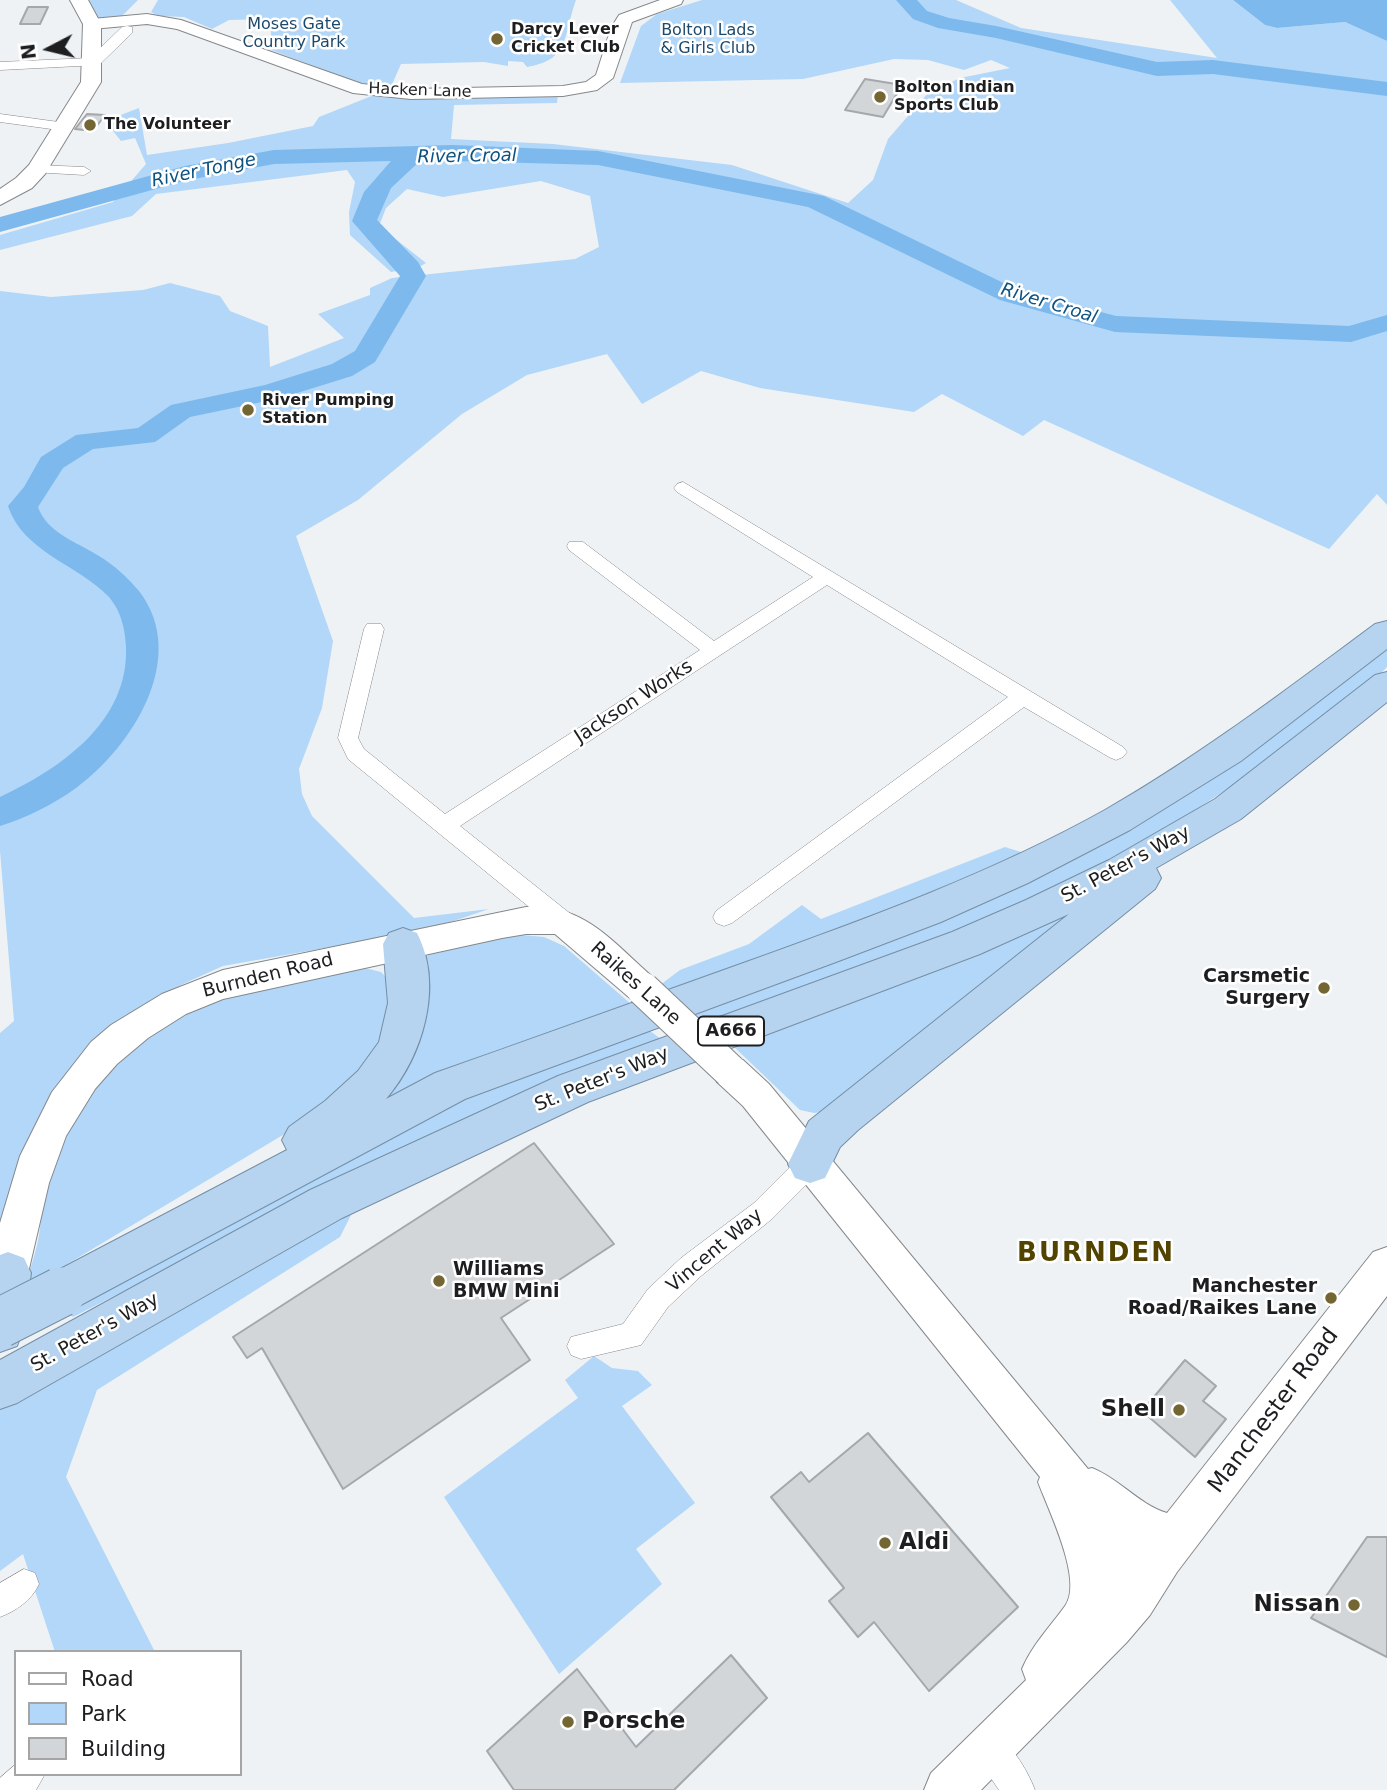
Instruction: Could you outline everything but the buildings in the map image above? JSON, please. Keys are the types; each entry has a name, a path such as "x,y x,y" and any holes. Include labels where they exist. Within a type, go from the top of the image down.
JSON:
{"highway":[{"name":"A666","path":"0,1324 450,1086 835,946 927,911 1015,873 1117,820 1228,752 1387,632"},
{"name":"St. Peter's Way","path":"0,1385 326,1204 548,1101 923,960 1015,922 1122,870 1228,809 1387,684"},
{"path":"810,1164 824,1134 843,1116 1228,809"},
{"path":"72,1286 290,1150 363,1097 388,1065 402,1035 408,1004 403,944"},
{"path":"0,1330 8,1273"}],"main road":[{"path":"0,198 24,183 37,169 66,127 91,82 94,62 92,24 79,0"},
{"name":"Burnden Road","path":"8,1273 28,1183 42,1143 81,1079 106,1051 137,1027 195,994 228,983 403,944 537,919 564,922"},
{"name":"Raikes Lane","path":"564,922 643,989 756,1095 1096,1513 1150,1569"},
{"name":"Manchester Road","path":"948,1790 988,1747 1098,1641 1150,1569 1387,1265"},
{"name":"Raikes Lane","path":"1043,1446 1122,1516 1150,1532 1150,1569"},
{"name":"Raikes Lane","path":"1043,1446 1092,1570 1093,1592 1085,1619"},
{"name":"Manchester Road","path":"988,1747 1085,1619 1150,1569"}],"street":[{"name":"Hacken Lane","path":"92,24 147,19 181,25 359,89 411,94 563,91 591,86 607,73 625,19 675,0"},
{"path":"0,66 94,62 127,30"},
{"path":"0,118 66,127"},
{"path":"37,169 83,171"},
{"path":"683,488 825,578 1116,752"},
{"path":"576,546 713,650"},
{"name":"Jackson Works","path":"444,826 825,578"},
{"name":"Raikes Lane","path":"374,629 348,738 355,754 564,922"},
{"path":"724,917 1023,697"},
{"name":"Vincent Way","path":"581,1346 631,1336 658,1298 691,1267 763,1212 810,1164"},
{"path":"988,1747 1019,1790"},
{"path":"10,1790 27,1776"}],"green space":[{"path":"89,0 138,0 121,17 97,20"},
{"name":"Moses Gate Country Park","path":"158,0 576,0 563,44 551,59 541,64 527,67 523,62 508,61 508,66 484,62 401,64 390,89 363,85 258,45 271,37 271,19 229,20 212,29 184,17 158,16 151,12"},
{"name":"Bolton Lads & Girls Club","path":"702,0 956,0 1021,28 1217,58 1170,0 1233,0 1265,25 1277,28 1345,22 1387,41 1387,505 1377,494 1329,549 1044,420 1023,436 942,394 914,412 760,388 701,371 642,404 607,354 527,375 462,414 358,500 296,536 333,641 322,708 299,769 302,794 312,816 414,918 489,909 427,930 223,966 183,984 136,1012 0,1230 0,1033 14,1021 0,851 0,291 51,297 143,290 170,283 220,296 230,311 268,326 270,367 344,338 318,314 370,295 370,288 392,278 575,259 599,247 590,196 541,181 443,197 407,189 386,208 379,226 426,263 419,267 391,272 350,235 349,212 355,182 347,170 156,194 132,216 0,250 0,235 113,202 146,164 135,138 121,141 109,126 118,116 139,108 147,155 228,143 313,126 319,117 374,95 558,94 557,103 454,105 451,139 553,144 732,165 848,203 873,180 888,139 928,93 960,78 1010,68 991,60 964,70 928,60 894,59 803,79 620,83 641,26 657,14"},
{"path":"1387,642 1387,667 1381,673 1267,761 1178,821 1094,868 929,942 702,1025 683,1009 909,928"},
{"path":"1005,847 1024,853 923,900 669,991 660,985 680,970 749,944 802,905 821,919"},
{"path":"1093,897 828,1111 814,1113 800,1110 730,1043"},
{"path":"522,935 544,937 564,946 631,1004 348,1125 424,958 435,950"},
{"path":"361,967 381,972 390,981 386,1039 333,1105 24,1290 39,1236 45,1170 58,1140 75,1112 116,1062 140,1040 195,1006 242,989"},
{"path":"642,1025 661,1039 540,1084 410,1145 73,1317 68,1314 69,1306 452,1099"},
{"path":"355,1207 340,1237 97,1390 66,1477 154,1650 54,1650 23,1554 0,1571 0,1407"},
{"path":"594,1356 612,1368 638,1371 652,1385 622,1406 695,1503 636,1549 662,1584 559,1674 444,1497 578,1398 565,1380"}],"shaded area":[{"path":"1233,0 1387,0 1387,41 1345,22 1277,28 1265,25"}],"waterway":[{"name":"River Croal","path":"906,0 920,15 945,24 996,32 1157,69 1213,67 1387,89"},
{"name":"River Croal","path":"0,225 185,173 274,157 453,152 598,158 815,201 1009,295 1115,324 1351,334 1387,323"},
{"name":"River Croal","path":"0,813 59,783 102,745 130,704 142,657 141,633 134,609 127,599 98,570 43,536 27,517 23,506 36,491 51,463 86,441 145,436 181,411 271,392 342,370 365,356 413,276 409,267 364,221 376,192 398,167 414,154"}],"place":[{"name":"Darcy Lever Cricket Club","path":"497,39"},
{"name":"Bolton Indian Sports Club","path":"880,97"},
{"name":"The Volunteer","path":"90,125"},
{"name":"River Pumping Station","path":"248,410"},
{"name":"Carsmetic Surgery","path":"1324,988"},
{"name":"Williams BMW Mini","path":"439,1281"},
{"name":"Manchester Road/Raikes Lane","path":"1331,1298"},
{"name":"Shell","path":"1179,1410"},
{"name":"Aldi","path":"885,1543"},
{"name":"Nissan","path":"1354,1605"},
{"name":"Porsche","path":"568,1722"}],"district":[{"name":"BURNDEN","path":"1096,1254"}],"water label":[{"name":"River Tonge","path":"204,171"}]}
